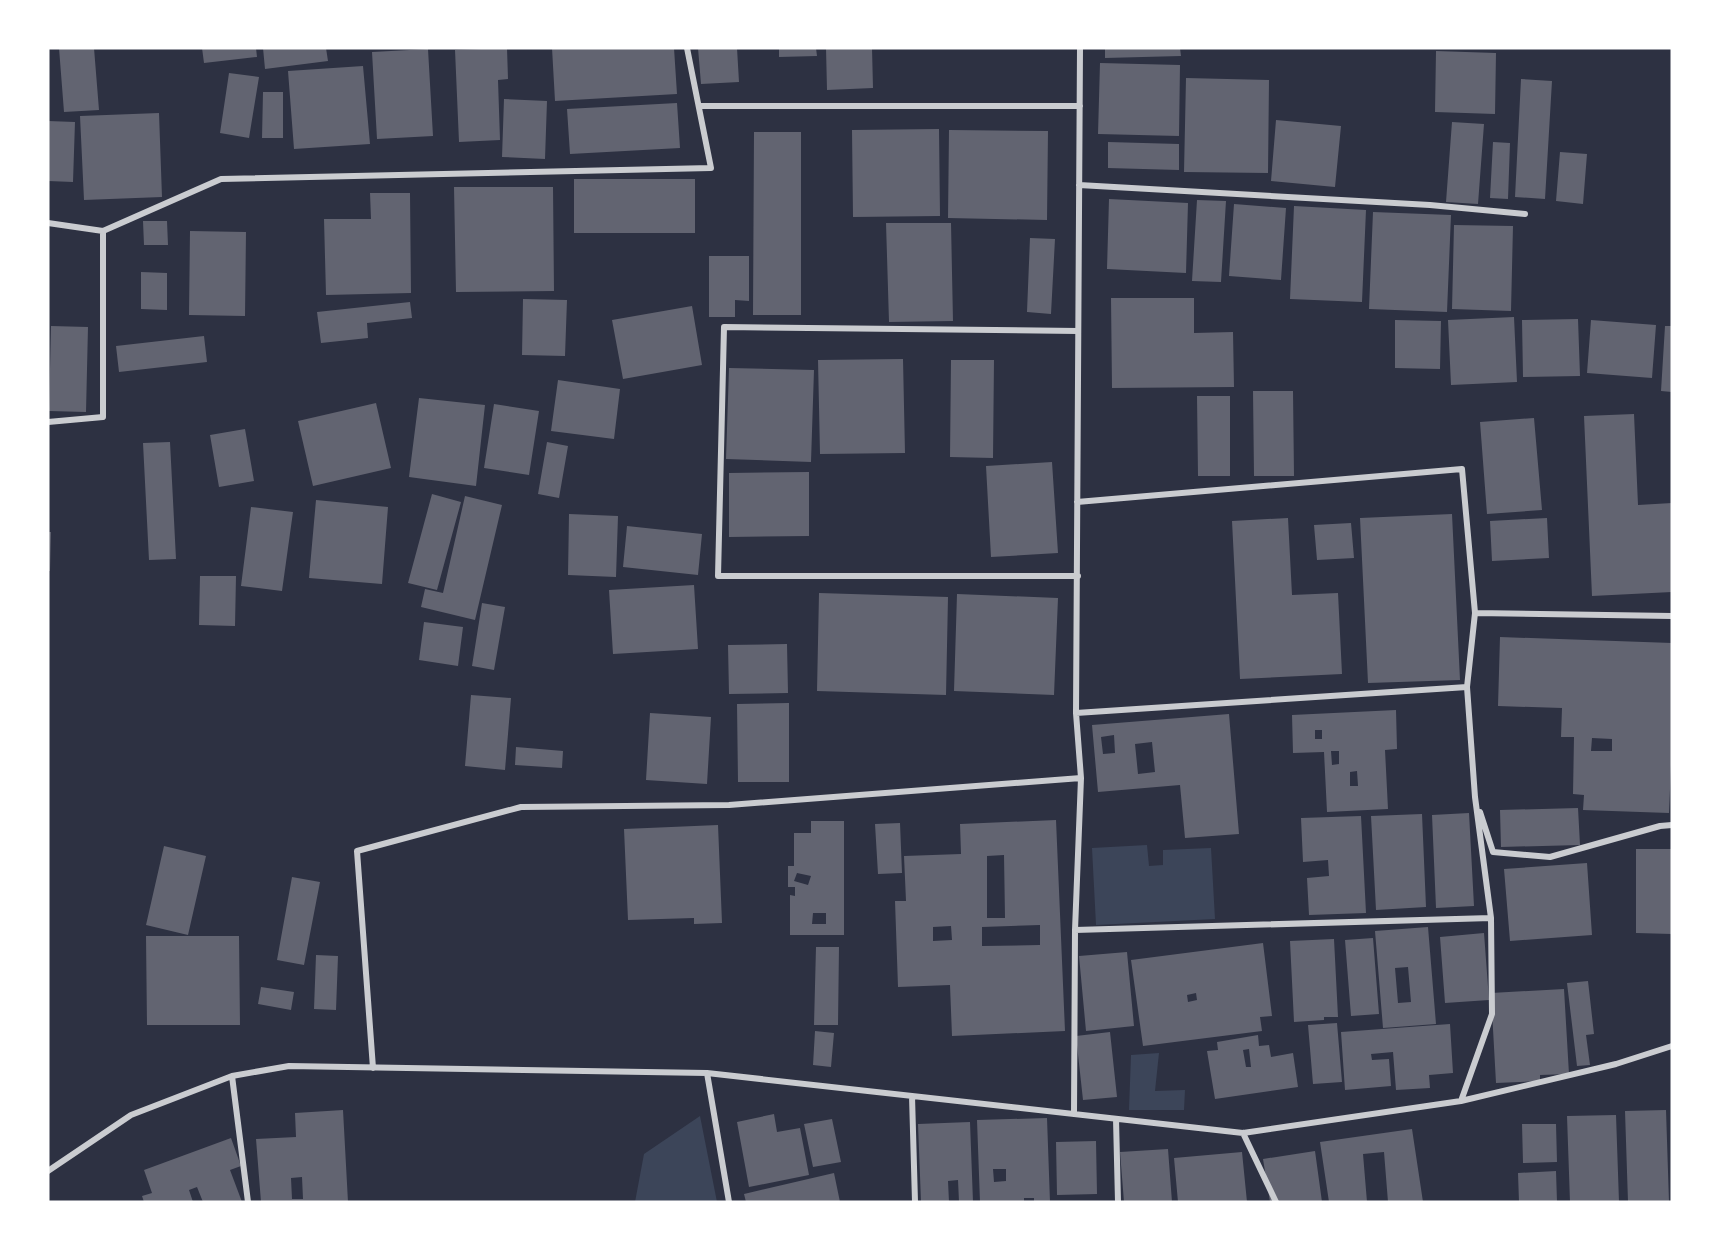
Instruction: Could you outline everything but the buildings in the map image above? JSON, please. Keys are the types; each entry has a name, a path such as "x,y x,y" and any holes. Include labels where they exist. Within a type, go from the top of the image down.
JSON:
{"street":[{"path":"48,223 103,231 221,179 711,168 687,48"},
{"path":"1074,1113 1075,930 1081,778 1076,713 1080,48"},
{"path":"699,106 1080,106"},
{"path":"1079,185 1430,205 1525,214"},
{"path":"48,422 103,417 103,231"},
{"path":"1078,330 724,327 718,576 1078,576"},
{"path":"1077,502 1462,469 1474,613 1467,687 1475,797 1491,918 1492,1014 1461,1101"},
{"path":"1474,613 1672,616"},
{"path":"1076,713 1467,687"},
{"path":"373,1068 357,851 521,807 729,805 1081,778"},
{"path":"1475,797 1493,852 1550,857 1659,826 1672,825"},
{"path":"1075,930 1491,918"},
{"path":"48,1171 131,1115 232,1076 289,1066 707,1073 1242,1132 1461,1101 1616,1064 1672,1046"},
{"path":"707,1073 729,1202"},
{"path":"232,1076 248,1202"},
{"path":"912,1096 915,1202"},
{"path":"1116,1119 1118,1202"},
{"path":"1242,1132 1276,1202"}],"shaded area":[{"path":"1147,845 1149,866 1163,865 1163,850 1211,848 1215,919 1096,925 1092,848"},
{"path":"1159,1053 1155,1091 1185,1090 1184,1110 1129,1110 1131,1055"},
{"path":"700,1116 717,1202 635,1202 644,1154"}]}
